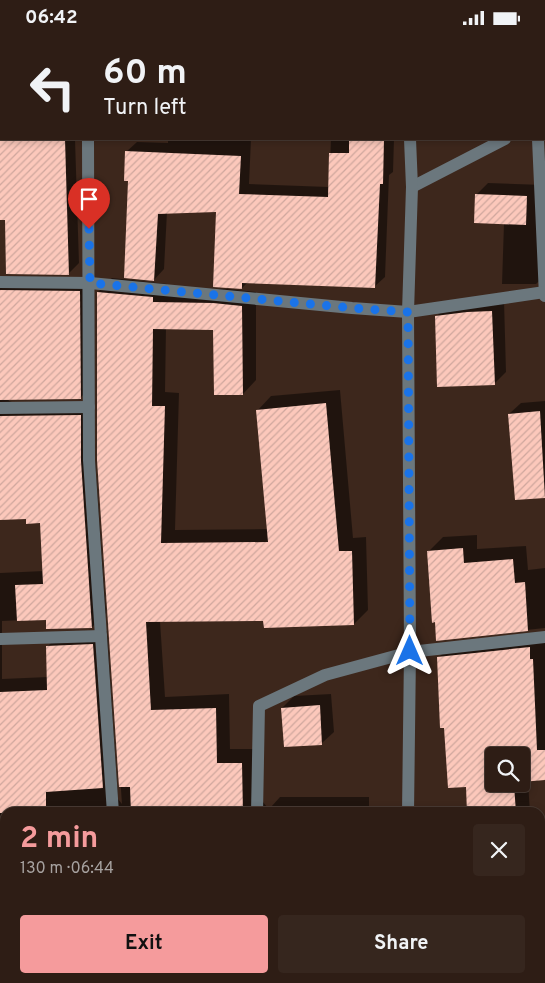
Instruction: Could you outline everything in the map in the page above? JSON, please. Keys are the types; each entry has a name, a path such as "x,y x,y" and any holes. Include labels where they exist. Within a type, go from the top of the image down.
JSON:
{"street":[{"path":"88,140 90,460 113,807"},
{"path":"408,807 410,651 408,312 412,187 410,140"},
{"path":"412,187 503,140"},
{"path":"0,282 90,283 408,312 545,294 538,140"},
{"path":"0,409 90,407"},
{"path":"0,639 101,636"},
{"path":"257,807 259,706 325,675 410,651 545,637"}],"building":[{"path":"0,140 65,140 69,275 6,274 5,220 0,220"},
{"path":"349,140 384,140 383,184 380,184 375,288 242,283 242,289 213,287 216,212 158,214 154,281 124,278 128,181 124,181 125,151 241,156 239,194 328,197 329,153 349,153"},
{"path":"475,194 527,196 526,225 474,223"},
{"path":"0,290 80,291 81,399 0,400"},
{"path":"97,292 153,297 153,302 213,303 242,306 243,395 214,395 213,330 153,329 152,406 165,406 161,543 268,542 256,410 326,403 339,551 352,551 354,625 264,628 263,621 146,622 151,710 216,708 217,763 242,763 243,807 131,807 130,787 119,787 97,460"},
{"path":"492,311 495,385 437,387 435,316"},
{"path":"540,411 545,498 515,500 508,414"},
{"path":"81,415 81,461 92,628 46,629 46,620 17,621 15,585 43,584 40,523 26,524 26,519 0,520 0,416"},
{"path":"463,548 464,563 513,559 515,583 525,582 528,631 436,641 435,622 432,623 427,551"},
{"path":"93,644 103,788 46,792 46,807 0,807 0,692 47,690 46,646"},
{"path":"530,647 530,659 533,659 537,750 545,750 545,780 530,781 530,747 485,747 485,792 515,792 516,807 467,807 466,787 448,788 444,728 440,728 437,657"},
{"path":"320,705 322,745 284,747 281,708"}],"route":[{"path":"89,229 90,283 408,312 410,651"}]}
